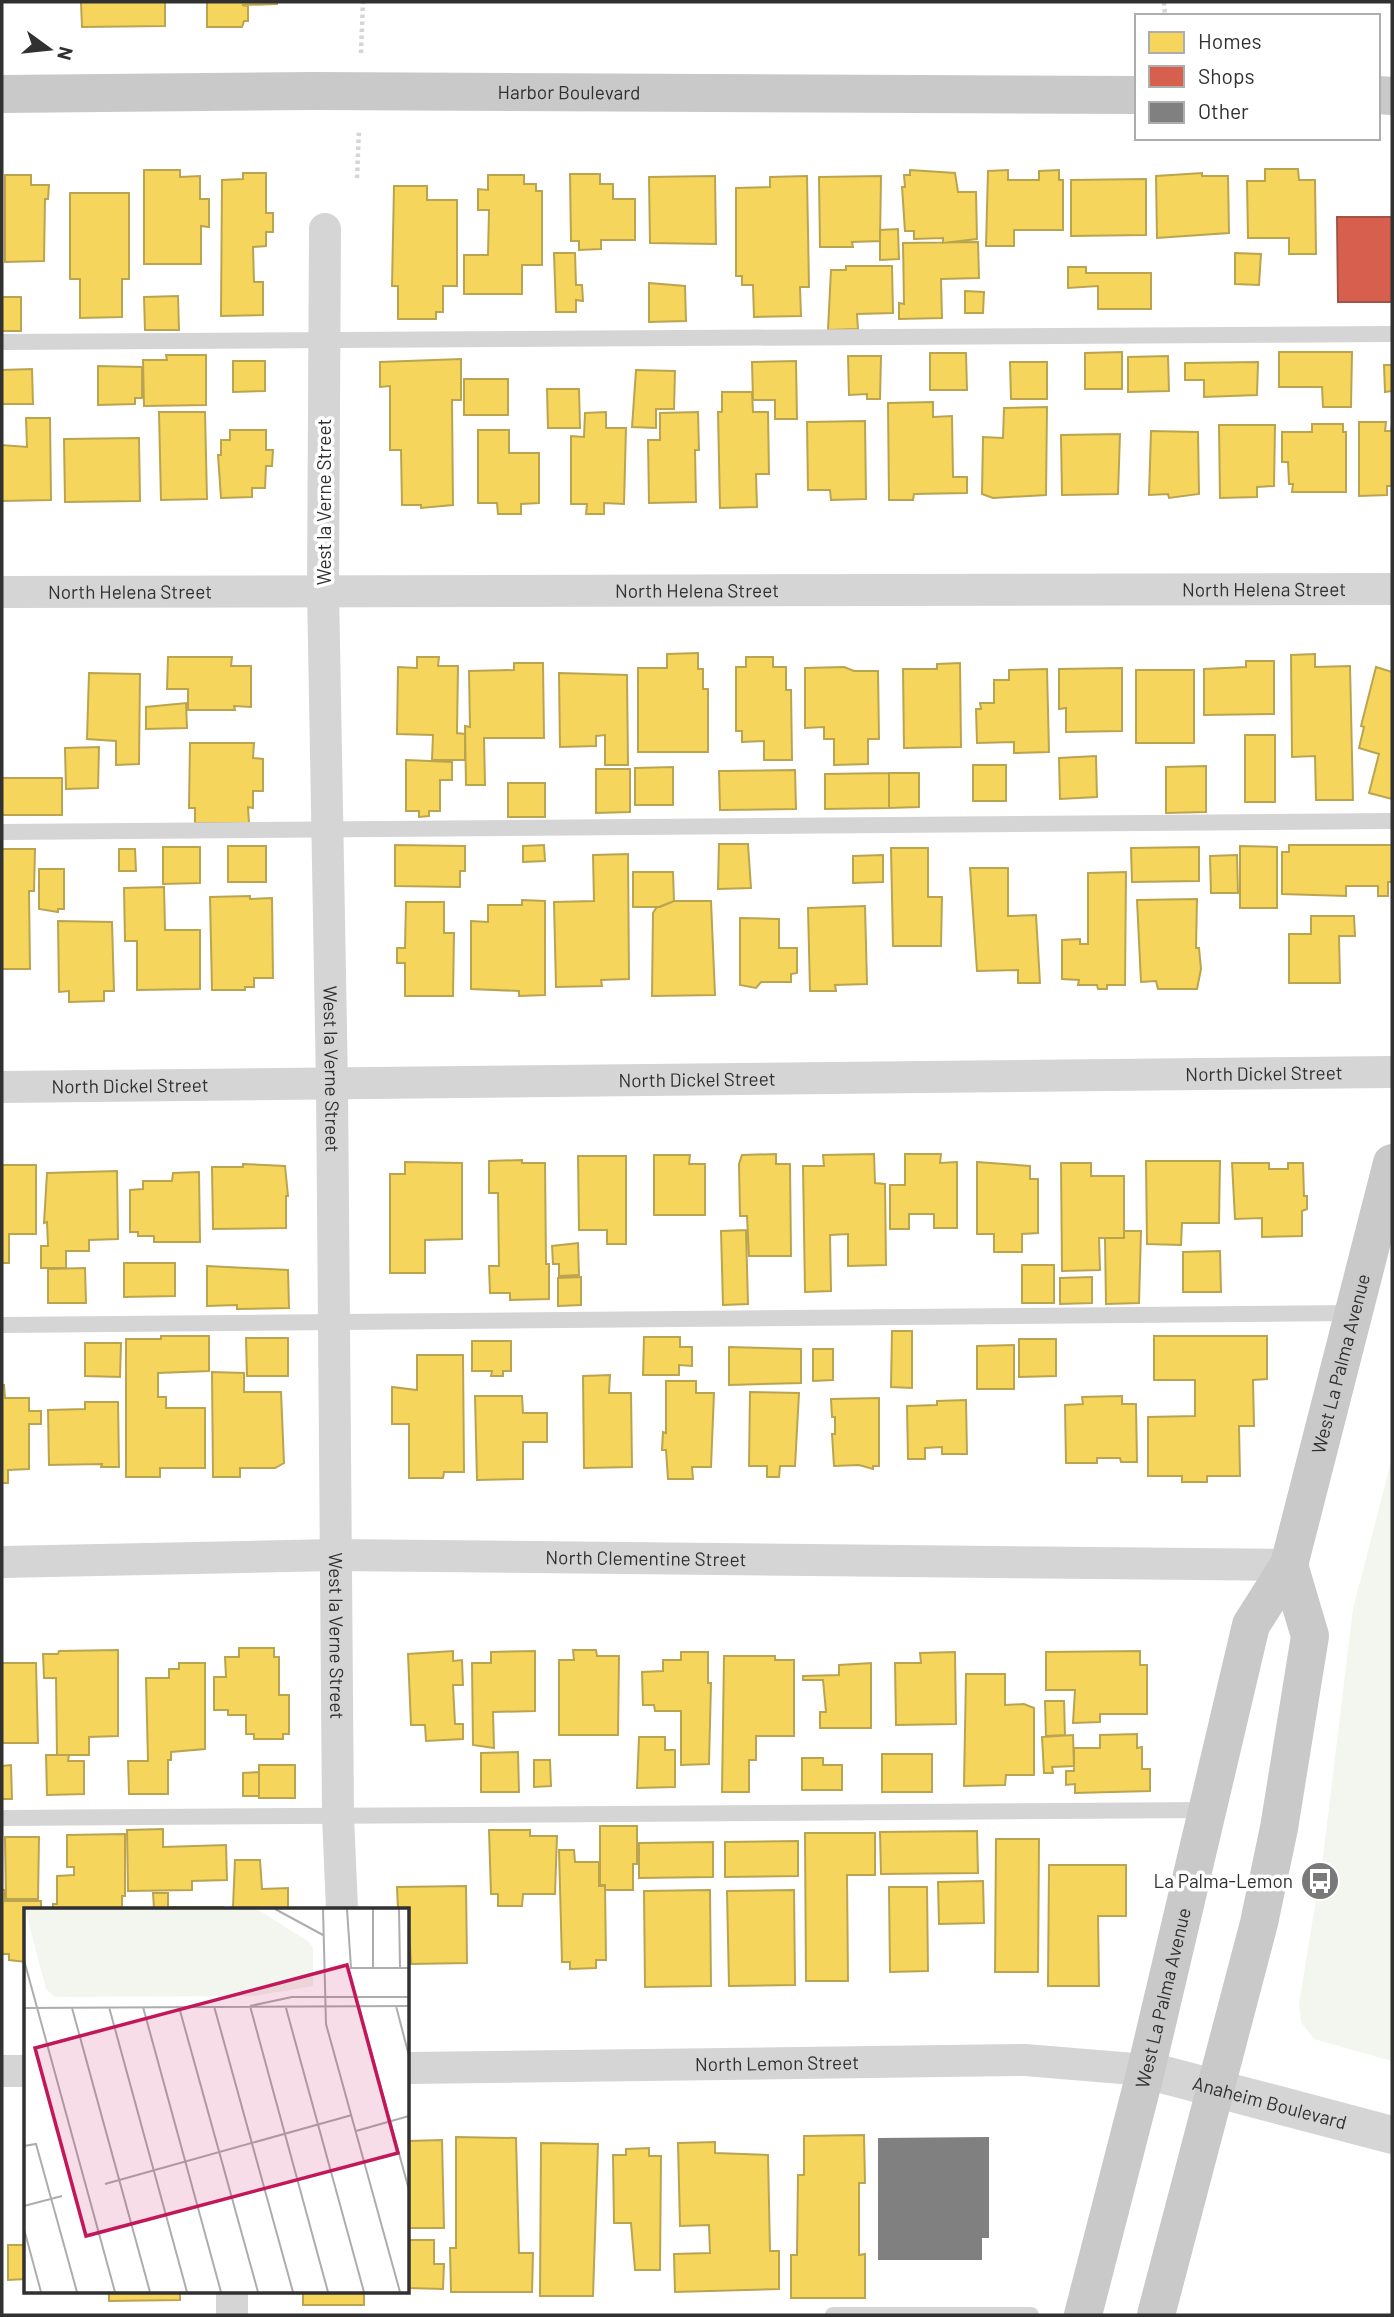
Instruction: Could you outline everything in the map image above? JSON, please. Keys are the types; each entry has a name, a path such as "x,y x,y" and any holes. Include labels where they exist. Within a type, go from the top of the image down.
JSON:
{"main road":[{"name":"Harbor Boulevard","path":"2,94 325,91 1135,95"},
{"name":"West La Palma Avenue","path":"1083,2315 1146,2070 1251,1625 1289,1565 1392,1163"},
{"path":"1156,2315 1270,1874 1310,1636 1289,1565"}],"street":[{"name":"West la Verne Street","path":"326,229 323,589 332,1084 334,1555 342,1908"},
{"name":"North Helena Street","path":"2,592 323,589 1392,589"},
{"name":"North Dickel Street","path":"2,1087 1392,1072"},
{"name":"North Clementine Street","path":"2,1562 334,1555 1289,1565"},
{"name":"North Lemon Street","path":"410,2068 1025,2060 1146,2070"},
{"name":"Anaheim Boulevard","path":"1146,2070 1392,2134"},
{"path":"2,2071 24,2071"},
{"path":"232,2292 232,2315"}],"lane":[{"path":"2,342 1392,334"},
{"path":"2,832 1392,821"},
{"path":"2,1325 1354,1313"},
{"path":"2,1818 1207,1810"},
{"path":"832,2315 1031,2315"}],"shaded area":[{"path":"1392,1458 1392,2061 1314,2039 1301,2022 1299,2004 1323,1857 1353,1609"}],"building: Homes":[{"path":"81,2 165,2 165,26 82,27"},
{"path":"207,2 277,4 242,5 248,6 248,21 244,21 242,27 207,27"},
{"path":"1265,169 1298,169 1299,180 1315,180 1316,254 1289,254 1289,238 1248,238 1247,181 1265,181"},
{"path":"144,170 180,170 180,177 200,176 200,199 209,199 209,227 201,226 201,264 144,264"},
{"path":"910,170 955,173 958,192 976,192 977,239 943,243 943,238 914,239 914,231 905,231 902,187 905,187 904,175 910,175"},
{"path":"1008,170 1008,180 1039,180 1039,171 1059,170 1059,180 1063,180 1063,230 1014,230 1014,246 986,246 988,171"},
{"path":"243,173 266,173 266,213 273,213 273,232 266,232 266,246 253,247 254,282 263,282 263,315 221,316 222,180 243,179"},
{"path":"1202,173 1202,176 1228,176 1229,233 1157,238 1156,176"},
{"path":"570,174 600,174 600,184 613,184 613,199 635,199 635,240 601,240 601,249 579,250 579,241 571,241"},
{"path":"5,175 31,175 31,185 49,185 48,199 45,199 44,261 5,262"},
{"path":"488,175 524,175 524,184 536,184 536,191 542,191 542,265 522,265 522,294 464,294 464,255 488,255 489,210 478,210 478,189 488,190"},
{"path":"715,176 716,244 650,243 649,177"},
{"path":"807,176 809,287 800,287 801,316 754,317 753,285 742,285 742,276 736,276 736,188 770,187 770,177"},
{"path":"881,176 880,241 852,242 853,247 820,247 819,177"},
{"path":"1146,179 1146,235 1071,236 1071,180"},
{"path":"394,186 427,186 427,200 457,200 457,286 443,286 443,312 436,312 436,319 398,319 398,286 392,286"},
{"path":"70,193 129,193 129,279 122,279 122,317 80,318 80,279 70,279"},
{"path":"898,229 899,259 880,260 880,230"},
{"path":"978,242 979,278 941,279 942,318 899,319 899,303 904,304 903,243"},
{"path":"554,253 575,253 576,285 582,285 583,301 576,300 576,312 556,312"},
{"path":"1235,253 1261,254 1259,285 1235,284"},
{"path":"846,266 892,266 893,313 857,314 858,329 828,330 831,270 846,270"},
{"path":"1068,267 1086,267 1086,273 1151,273 1151,309 1098,309 1098,286 1068,288"},
{"path":"649,283 685,286 686,321 649,322"},
{"path":"965,291 984,292 983,313 965,313"},
{"path":"178,296 179,330 145,330 144,297"},
{"path":"2,297 21,297 21,331 2,331"},
{"path":"1122,352 1122,389 1085,389 1085,353"},
{"path":"1279,352 1352,352 1351,407 1323,407 1322,387 1279,387"},
{"path":"930,353 966,353 967,390 930,390"},
{"path":"166,355 206,355 206,405 144,406 143,360 167,360"},
{"path":"848,356 881,356 880,399 867,399 867,394 849,395"},
{"path":"1168,356 1169,391 1128,392 1128,357"},
{"path":"461,359 461,400 452,400 453,505 421,508 421,505 402,505 401,450 390,450 390,386 380,387 380,362"},
{"path":"233,361 265,361 265,391 233,392"},
{"path":"796,361 797,419 775,419 775,400 753,400 752,362"},
{"path":"1010,362 1047,362 1047,399 1011,399"},
{"path":"1258,362 1257,395 1204,397 1204,380 1185,380 1185,363"},
{"path":"1384,365 1392,365 1392,391 1385,392"},
{"path":"98,366 142,367 142,398 135,398 135,404 98,405"},
{"path":"32,369 33,404 2,404 2,370"},
{"path":"636,370 675,371 674,409 656,409 656,428 632,427"},
{"path":"464,379 508,379 508,415 464,415"},
{"path":"547,389 579,389 580,428 548,428"},
{"path":"722,392 752,392 753,412 768,412 769,474 756,474 757,507 720,508 718,412 722,412"},
{"path":"933,402 933,417 952,416 953,477 967,477 967,493 914,494 913,500 889,500 888,403"},
{"path":"1047,407 1046,495 993,498 982,494 983,437 1003,438 1004,408"},
{"path":"159,412 205,412 207,499 161,500"},
{"path":"606,412 606,428 626,428 624,504 604,503 604,514 586,514 587,504 571,504 571,436 584,437 585,413"},
{"path":"698,412 699,450 695,450 696,502 649,503 648,440 660,440 660,413"},
{"path":"26,418 50,418 51,500 2,501 2,445 27,447"},
{"path":"865,421 866,499 831,500 830,490 808,490 807,422"},
{"path":"1359,422 1386,422 1385,431 1391,431 1392,423 1392,486 1387,486 1387,495 1359,496"},
{"path":"1312,424 1343,424 1343,432 1346,432 1346,492 1292,492 1288,462 1282,462 1282,432 1312,432"},
{"path":"1219,425 1275,425 1274,486 1257,487 1257,497 1220,498"},
{"path":"230,430 266,430 266,450 273,450 272,466 266,466 265,488 252,488 252,497 221,498 218,455 221,455 221,440 230,440"},
{"path":"478,430 509,430 509,453 539,453 539,503 521,504 521,514 498,514 497,503 478,503"},
{"path":"1151,431 1198,432 1199,494 1169,498 1168,494 1149,495"},
{"path":"1120,434 1118,494 1062,495 1061,435"},
{"path":"139,438 140,501 65,502 64,439"},
{"path":"698,653 698,669 703,669 703,689 708,689 708,752 638,752 638,668 667,668 667,654"},
{"path":"1315,654 1315,667 1350,666 1353,800 1316,800 1315,756 1292,757 1291,655"},
{"path":"168,657 232,657 231,666 251,666 251,707 234,706 235,710 188,710 188,689 167,689"},
{"path":"417,657 439,657 438,666 458,666 457,733 465,734 465,760 432,760 433,735 397,734 398,667 417,668"},
{"path":"746,657 773,657 773,667 786,667 786,690 791,690 792,760 764,760 764,741 742,742 742,731 736,731 736,667 746,667"},
{"path":"1246,661 1274,661 1274,714 1204,715 1204,669 1246,667"},
{"path":"514,663 543,663 544,738 484,738 485,785 466,785 465,726 470,727 469,671 514,670"},
{"path":"960,663 961,747 904,748 903,669 937,669 937,664"},
{"path":"844,667 854,671 878,671 879,739 868,739 868,764 834,765 834,739 824,739 824,727 805,728 805,668"},
{"path":"1376,667 1392,672 1392,799 1369,793 1379,754 1359,748 1364,727 1361,726"},
{"path":"1122,668 1122,731 1066,732 1066,708 1059,709 1059,669"},
{"path":"1047,669 1049,752 1014,753 1014,742 977,743 976,709 981,709 980,703 994,703 994,680 1009,680 1009,670"},
{"path":"1136,670 1194,670 1194,743 1136,743"},
{"path":"89,673 140,674 139,764 116,765 116,741 87,739"},
{"path":"559,673 627,675 628,765 605,765 605,735 596,736 596,746 560,747"},
{"path":"186,703 187,728 146,729 146,707"},
{"path":"1245,735 1275,735 1275,802 1245,802"},
{"path":"190,743 254,743 253,758 263,759 263,791 253,791 253,808 248,807 249,823 195,823 195,808 189,808"},
{"path":"99,747 98,788 66,789 65,748"},
{"path":"1096,756 1097,797 1060,799 1059,758"},
{"path":"406,760 452,762 452,780 440,780 440,811 429,811 429,816 419,817 419,811 406,811"},
{"path":"973,765 1006,765 1006,801 973,801"},
{"path":"1206,766 1206,812 1166,813 1166,767"},
{"path":"673,767 673,805 635,805 635,768"},
{"path":"596,769 630,769 630,812 596,813"},
{"path":"795,770 796,809 720,810 719,771"},
{"path":"889,773 919,773 919,807 889,808"},
{"path":"889,773 889,808 825,809 825,774"},
{"path":"2,778 62,778 62,815 2,815"},
{"path":"508,783 545,783 545,817 508,817"},
{"path":"719,844 748,844 751,888 718,889"},
{"path":"395,845 465,846 465,871 460,871 460,887 395,886"},
{"path":"544,845 545,861 523,862 523,846"},
{"path":"1289,845 1392,845 1392,882 1388,882 1388,896 1378,896 1378,886 1346,886 1346,896 1282,894 1282,852 1289,852"},
{"path":"228,846 266,846 266,882 228,882"},
{"path":"1240,846 1277,847 1277,908 1240,908"},
{"path":"163,847 200,847 200,883 163,884"},
{"path":"1199,847 1199,881 1132,882 1131,848"},
{"path":"891,848 928,848 928,897 942,897 941,946 893,946"},
{"path":"2,849 35,849 34,891 29,891 30,969 2,969"},
{"path":"119,849 135,849 136,871 119,871"},
{"path":"628,854 629,979 601,980 602,986 556,987 554,902 594,901 593,855"},
{"path":"883,855 883,882 853,883 853,856"},
{"path":"1237,855 1238,893 1211,893 1210,856"},
{"path":"970,868 1008,868 1008,916 1036,915 1040,983 1018,983 1018,970 977,971"},
{"path":"39,869 64,869 64,909 58,909 58,912 39,909"},
{"path":"633,872 673,872 674,901 660,907 633,907"},
{"path":"1126,872 1125,985 1107,985 1107,989 1098,989 1097,985 1078,985 1079,980 1062,979 1062,940 1080,939 1080,944 1088,944 1088,873"},
{"path":"164,887 165,930 200,930 200,989 137,990 137,941 125,941 124,888"},
{"path":"250,896 250,899 272,898 273,978 254,978 254,987 245,987 245,990 212,990 210,897"},
{"path":"1197,899 1196,948 1199,948 1201,969 1197,989 1158,989 1156,981 1141,982 1137,900"},
{"path":"522,900 545,901 545,995 519,996 519,991 471,989 471,921 488,922 488,905 522,905"},
{"path":"674,901 711,901 715,995 652,996 653,913 656,908"},
{"path":"406,902 444,902 444,933 454,933 453,996 405,996 405,963 397,963 397,948 405,948"},
{"path":"865,906 867,984 835,985 836,991 810,991 808,908"},
{"path":"1311,916 1354,916 1355,936 1339,936 1340,983 1289,983 1289,934 1311,934"},
{"path":"740,918 779,919 779,948 797,948 797,973 791,974 791,982 761,982 756,988 740,985"},
{"path":"58,921 112,922 114,991 104,991 104,1001 69,1002 69,991 59,992"},
{"path":"776,1154 776,1164 790,1164 791,1256 749,1256 747,1216 740,1216 739,1164 742,1155"},
{"path":"874,1154 875,1183 885,1184 886,1265 848,1266 848,1234 830,1235 831,1291 805,1292 803,1166 824,1166 823,1155"},
{"path":"905,1154 941,1154 940,1163 957,1162 957,1228 934,1228 934,1214 909,1214 909,1229 890,1229 890,1185 905,1185"},
{"path":"654,1155 690,1155 689,1164 705,1164 705,1215 654,1215"},
{"path":"578,1156 626,1156 626,1244 607,1244 607,1230 579,1230"},
{"path":"522,1160 522,1163 545,1163 549,1299 510,1300 510,1293 490,1293 489,1266 499,1266 498,1193 489,1193 489,1161"},
{"path":"1146,1161 1220,1161 1219,1223 1182,1223 1181,1245 1147,1244"},
{"path":"405,1162 462,1163 462,1239 425,1240 425,1273 390,1273 390,1174 405,1174"},
{"path":"977,1162 1030,1166 1030,1179 1038,1179 1038,1233 1022,1234 1022,1252 994,1252 994,1234 977,1234"},
{"path":"1061,1163 1091,1163 1091,1176 1124,1176 1124,1238 1099,1238 1100,1270 1062,1271"},
{"path":"1232,1163 1269,1163 1269,1169 1288,1169 1288,1163 1303,1163 1307,1209 1302,1211 1302,1236 1262,1237 1262,1218 1235,1219"},
{"path":"243,1164 285,1166 288,1196 286,1228 213,1229 212,1167 243,1167"},
{"path":"2,1165 36,1165 36,1234 9,1234 9,1263 2,1263"},
{"path":"117,1171 118,1239 89,1240 89,1251 66,1251 66,1268 41,1268 41,1246 48,1246 47,1222 44,1223 47,1173"},
{"path":"199,1172 200,1242 154,1242 154,1236 138,1236 138,1232 130,1232 130,1190 143,1189 143,1181 172,1181 173,1173"},
{"path":"746,1230 748,1304 723,1305 721,1231"},
{"path":"1124,1231 1141,1231 1139,1303 1106,1304 1105,1238 1124,1238"},
{"path":"578,1243 579,1275 559,1276 559,1264 553,1264 552,1246"},
{"path":"1220,1251 1221,1292 1183,1292 1183,1252"},
{"path":"124,1263 175,1263 175,1296 124,1297"},
{"path":"1022,1265 1054,1265 1054,1303 1022,1303"},
{"path":"207,1266 288,1270 289,1308 237,1309 237,1305 207,1306"},
{"path":"85,1268 86,1303 48,1303 48,1269"},
{"path":"581,1277 581,1305 558,1306 558,1278"},
{"path":"1092,1277 1092,1303 1060,1304 1060,1278"},
{"path":"892,1331 912,1331 912,1388 891,1387"},
{"path":"161,1336 209,1336 209,1371 158,1373 158,1397 166,1397 166,1408 205,1408 205,1468 160,1468 160,1477 126,1477 126,1339 161,1339"},
{"path":"1154,1336 1267,1336 1267,1379 1253,1380 1254,1426 1239,1426 1240,1476 1207,1476 1207,1482 1182,1482 1182,1476 1148,1476 1148,1417 1195,1416 1195,1380 1154,1380"},
{"path":"644,1337 680,1337 680,1347 692,1347 692,1366 679,1365 679,1375 643,1375"},
{"path":"246,1338 288,1338 288,1376 247,1376"},
{"path":"1019,1339 1056,1339 1056,1376 1019,1377"},
{"path":"472,1341 511,1341 511,1371 503,1371 503,1376 491,1376 492,1371 472,1371"},
{"path":"85,1343 121,1343 120,1377 85,1376"},
{"path":"1014,1345 1014,1389 977,1389 977,1346"},
{"path":"729,1347 801,1349 801,1383 729,1385"},
{"path":"813,1349 833,1349 833,1380 813,1381"},
{"path":"417,1355 463,1355 464,1472 444,1472 443,1478 409,1478 409,1424 392,1424 392,1387 417,1390"},
{"path":"212,1372 244,1373 244,1392 281,1392 284,1463 275,1468 240,1468 240,1477 213,1477"},
{"path":"610,1375 609,1393 631,1393 632,1467 584,1468 583,1376"},
{"path":"666,1381 696,1381 696,1393 714,1393 711,1467 692,1467 693,1479 668,1479 666,1450 662,1450 663,1432 666,1433"},
{"path":"2,1385 5,1398 29,1398 29,1411 41,1411 41,1424 29,1424 29,1469 8,1470 8,1483 2,1483"},
{"path":"750,1392 799,1393 795,1466 780,1466 779,1477 767,1477 767,1466 749,1466"},
{"path":"475,1396 522,1396 523,1413 547,1413 547,1442 523,1442 523,1479 477,1480"},
{"path":"1122,1396 1122,1404 1136,1404 1137,1462 1121,1462 1120,1458 1097,1458 1097,1463 1066,1463 1065,1405 1083,1404 1082,1397"},
{"path":"879,1398 879,1466 873,1466 873,1469 859,1465 834,1466 832,1434 835,1434 835,1417 832,1417 831,1399"},
{"path":"966,1400 967,1454 942,1454 942,1447 925,1448 925,1459 908,1459 907,1406"},
{"path":"85,1402 118,1402 119,1467 101,1467 102,1464 49,1465 48,1410 85,1409"},
{"path":"239,1648 274,1648 274,1657 279,1657 279,1695 289,1695 289,1734 283,1734 283,1739 254,1739 254,1734 246,1734 246,1715 228,1715 228,1710 214,1710 214,1677 226,1677 225,1657 239,1657"},
{"path":"118,1650 118,1736 89,1737 89,1755 57,1755 56,1678 44,1678 43,1654 58,1654 59,1651"},
{"path":"573,1650 596,1650 597,1656 619,1656 618,1735 559,1735 559,1660 574,1660"},
{"path":"453,1651 453,1661 462,1660 463,1685 453,1685 455,1724 463,1724 463,1739 426,1741 425,1725 411,1725 408,1654"},
{"path":"535,1651 535,1711 493,1712 494,1748 473,1745 472,1663 491,1663 491,1652"},
{"path":"1140,1651 1140,1665 1147,1665 1147,1714 1100,1714 1100,1722 1073,1723 1075,1690 1046,1690 1046,1652"},
{"path":"681,1652 708,1652 708,1683 711,1683 709,1764 681,1765 681,1711 655,1711 654,1705 643,1705 642,1672 663,1671 663,1660 681,1660"},
{"path":"955,1652 956,1724 896,1725 895,1663 921,1663 920,1653"},
{"path":"724,1656 775,1656 775,1660 794,1660 794,1736 756,1736 756,1760 749,1760 749,1792 722,1792"},
{"path":"2,1663 36,1663 38,1743 2,1743"},
{"path":"179,1663 205,1663 205,1749 171,1752 171,1760 168,1760 168,1794 129,1794 128,1761 148,1761 146,1678 169,1678 169,1669 179,1669"},
{"path":"871,1663 871,1728 820,1728 820,1712 826,1712 823,1680 803,1680 803,1676 839,1675 839,1665"},
{"path":"966,1674 1005,1674 1005,1705 1024,1704 1034,1708 1034,1775 1006,1775 1005,1785 964,1786"},
{"path":"1045,1701 1064,1701 1065,1735 1046,1736"},
{"path":"1137,1734 1137,1748 1142,1747 1142,1769 1150,1769 1150,1791 1075,1793 1075,1784 1066,1785 1066,1771 1074,1771 1074,1748 1100,1748 1100,1735"},
{"path":"1073,1735 1074,1766 1052,1767 1053,1773 1044,1773 1042,1737"},
{"path":"639,1737 665,1737 665,1750 675,1750 675,1787 637,1788"},
{"path":"518,1752 519,1792 481,1792 481,1753"},
{"path":"882,1754 932,1754 932,1792 882,1792"},
{"path":"46,1755 69,1755 68,1761 84,1761 84,1794 47,1795"},
{"path":"802,1758 823,1758 823,1765 842,1765 842,1790 802,1790"},
{"path":"534,1760 550,1760 551,1786 534,1787"},
{"path":"11,1765 12,1799 2,1799 2,1766"},
{"path":"259,1765 295,1765 295,1798 259,1798"},
{"path":"259,1772 259,1796 243,1796 243,1773"},
{"path":"600,1826 637,1826 637,1864 633,1864 633,1890 605,1890 605,1885 600,1885"},
{"path":"163,1829 163,1847 226,1845 227,1880 192,1881 192,1890 128,1891 127,1830"},
{"path":"489,1830 530,1830 530,1836 557,1836 555,1894 523,1894 522,1906 498,1906 498,1894 491,1894"},
{"path":"977,1831 978,1873 881,1874 880,1832"},
{"path":"805,1833 875,1833 875,1875 847,1875 848,1981 806,1981"},
{"path":"125,1834 125,1896 122,1896 122,1908 53,1908 53,1904 57,1904 57,1876 74,1875 74,1867 67,1867 67,1835"},
{"path":"5,1837 39,1837 38,1899 6,1899"},
{"path":"996,1839 1039,1839 1038,1972 995,1972"},
{"path":"798,1841 798,1876 725,1877 725,1842"},
{"path":"713,1842 713,1877 639,1878 639,1843"},
{"path":"559,1850 574,1850 575,1862 599,1862 599,1886 605,1886 606,1960 596,1960 596,1968 570,1969 570,1962 562,1962"},
{"path":"235,1860 260,1860 262,1889 288,1888 288,1908 230,1908 233,1907"},
{"path":"1049,1865 1126,1865 1126,1916 1098,1916 1099,1986 1048,1986"},
{"path":"983,1881 984,1923 939,1924 938,1882"},
{"path":"466,1886 467,1963 411,1964 410,1908 398,1908 397,1887"},
{"path":"889,1887 927,1887 928,1971 890,1972"},
{"path":"2,1890 5,1890 5,1901 41,1901 41,1908 24,1908 24,1962 9,1960 9,1954 2,1954"},
{"path":"710,1890 711,1986 645,1987 644,1891"},
{"path":"794,1890 795,1985 729,1986 727,1891"},
{"path":"153,1893 168,1893 168,1907 223,1907 223,1908 154,1908"},
{"path":"864,2135 865,2183 859,2183 859,2255 865,2254 865,2298 791,2298 791,2255 797,2255 798,2175 804,2175 804,2136"},
{"path":"456,2137 516,2138 519,2253 533,2253 532,2292 451,2292 450,2248 456,2248"},
{"path":"442,2140 444,2228 410,2228 410,2141"},
{"path":"715,2142 715,2153 768,2155 770,2251 779,2251 779,2289 675,2292 674,2254 710,2253 709,2225 680,2226 678,2143"},
{"path":"541,2143 598,2144 593,2296 540,2296"},
{"path":"649,2148 649,2156 661,2156 660,2270 635,2270 631,2223 614,2223 613,2155 626,2155 626,2149"},
{"path":"410,2240 434,2240 434,2264 444,2264 443,2289 410,2288"},
{"path":"8,2245 24,2245 24,2279 8,2280"},
{"path":"109,2292 180,2292 180,2300 109,2301"},
{"path":"303,2292 364,2292 364,2305 303,2305"}],"building: Shops":[{"path":"1337,217 1392,217 1392,302 1338,302"}],"building: Other":[{"path":"989,2137 989,2238 982,2238 982,2260 878,2260 878,2138"}],"place":[{"name":"La Palma-Lemon","path":"1320,1881"}]}
